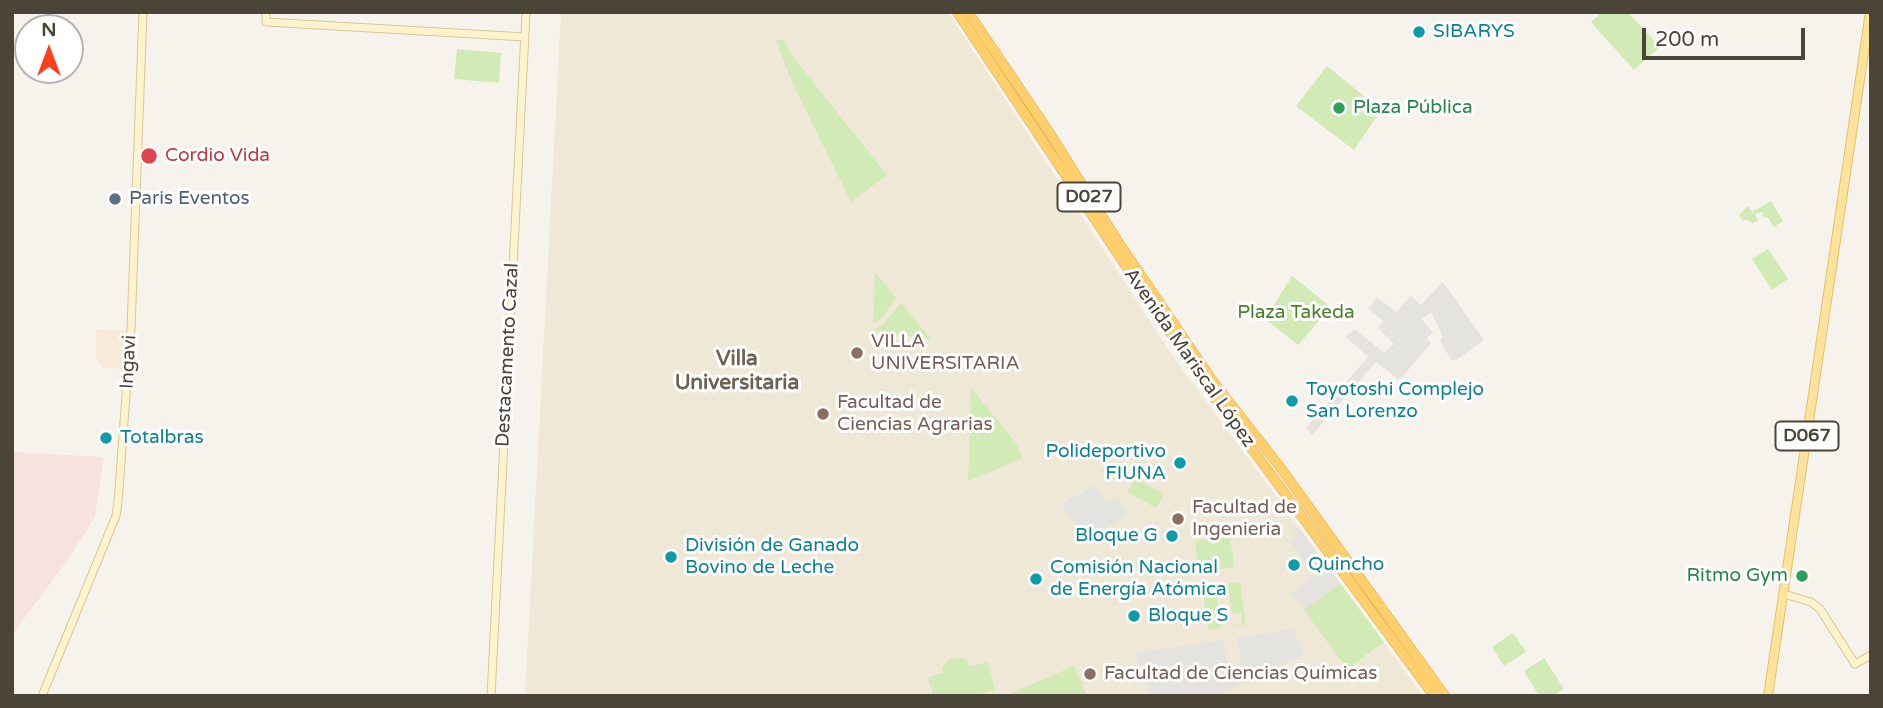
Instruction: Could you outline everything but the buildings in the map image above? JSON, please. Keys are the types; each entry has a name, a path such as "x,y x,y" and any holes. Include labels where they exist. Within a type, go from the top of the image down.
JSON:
{"highway":[{"name":"Avenida Mariscal López","path":"957,12 1205,385 1434,696"},
{"name":"D027","path":"968,12 1212,380 1280,467 1445,696"}],"main road":[{"name":"D067","path":"1768,696 1870,12"}],"street":[{"name":"Ingavi","path":"42,696 116,516 131,315 143,12"},
{"path":"266,12 266,22 525,37"},
{"name":"Destacamento Cazal","path":"491,696 526,13"},
{"path":"1784,594 1811,602 1820,609 1855,664 1871,655"}],"shaded area":[{"name":"VILLA UNIVERSITARIA","path":"561,12 948,12 1172,355 1423,696 525,696"},
{"path":"1443,282 1484,340 1456,360 1451,360 1440,340 1443,337 1431,312 1422,319 1433,333 1427,338 1431,344 1399,380 1376,362 1312,435 1306,428 1368,357 1346,337 1355,329 1384,353 1394,344 1378,328 1383,321 1368,309 1377,297 1396,312 1411,296 1421,305"},
{"path":"96,329 124,330 123,369 103,368 96,358"},
{"path":"12,452 104,457 95,517 69,558 12,635"},
{"path":"1095,485 1106,503 1117,497 1127,515 1085,541 1062,504"},
{"path":"1298,527 1340,583 1304,610 1291,593 1318,574 1316,570 1313,572 1290,541 1296,537 1292,531"},
{"path":"1294,629 1303,655 1215,696 1152,696 1134,653 1223,640 1229,671 1242,668 1237,638"}],"green space":[{"path":"1602,12 1628,12 1660,47 1634,70 1591,22"},
{"path":"783,39 789,52 887,175 851,202 792,82 776,41"},
{"path":"457,49 501,53 499,83 454,79"},
{"name":"Plaza Pública","path":"1327,66 1381,110 1354,150 1296,106"},
{"path":"1771,201 1783,221 1774,227 1768,218 1762,216 1763,212 1755,214 1758,221 1752,223 1746,219 1743,221 1739,215 1748,206 1754,214 1753,211"},
{"path":"1768,249 1788,279 1772,290 1752,259"},
{"path":"875,272 896,298 881,319 873,323"},
{"name":"Plaza Takeda","path":"1292,276 1331,307 1298,345 1265,319"},
{"path":"900,304 931,339 874,331 882,326"},
{"path":"971,388 1015,442 1023,458 968,481"},
{"path":"1135,478 1164,494 1156,508 1127,492"},
{"path":"1230,536 1234,567 1199,572 1195,541"},
{"path":"1240,582 1246,624 1234,626 1242,623 1241,613 1232,614 1228,590 1216,591 1221,628 1209,630 1202,588"},
{"path":"1340,583 1384,642 1347,669 1304,610"},
{"path":"1513,633 1526,652 1504,666 1492,647"},
{"path":"950,658 966,659 971,666 988,662 995,690 971,696 933,696 928,677 947,672 943,672 942,668"},
{"path":"1544,658 1564,689 1553,696 1539,696 1524,671"},
{"path":"1074,666 1087,696 1006,696"}],"place":[{"name":"SIBARYS","path":"1419,32"},
{"name":"Plaza Pública","path":"1339,108"},
{"name":"Cordio Vida","path":"149,156"},
{"name":"Paris Eventos","path":"115,199"},
{"name":"VILLA UNIVERSITARIA","path":"857,353"},
{"name":"Toyotoshi Complejo San Lorenzo","path":"1292,401"},
{"name":"Facultad de Ciencias Agrarias","path":"823,414"},
{"name":"Totalbras","path":"106,438"},
{"name":"Polideportivo FIUNA","path":"1180,463"},
{"name":"Facultad de Ingenieria","path":"1178,519"},
{"name":"Bloque G","path":"1172,536"},
{"name":"División de Ganado Bovino de Leche","path":"671,557"},
{"name":"Quincho","path":"1294,565"},
{"name":"Ritmo Gym","path":"1802,576"},
{"name":"Comisión Nacional de Energía Atómica","path":"1036,579"},
{"name":"Bloque S","path":"1134,616"},
{"name":"Facultad de Ciencias Químicas","path":"1090,674"}],"district":[{"name":"Villa Universitaria","path":"737,371"}]}
